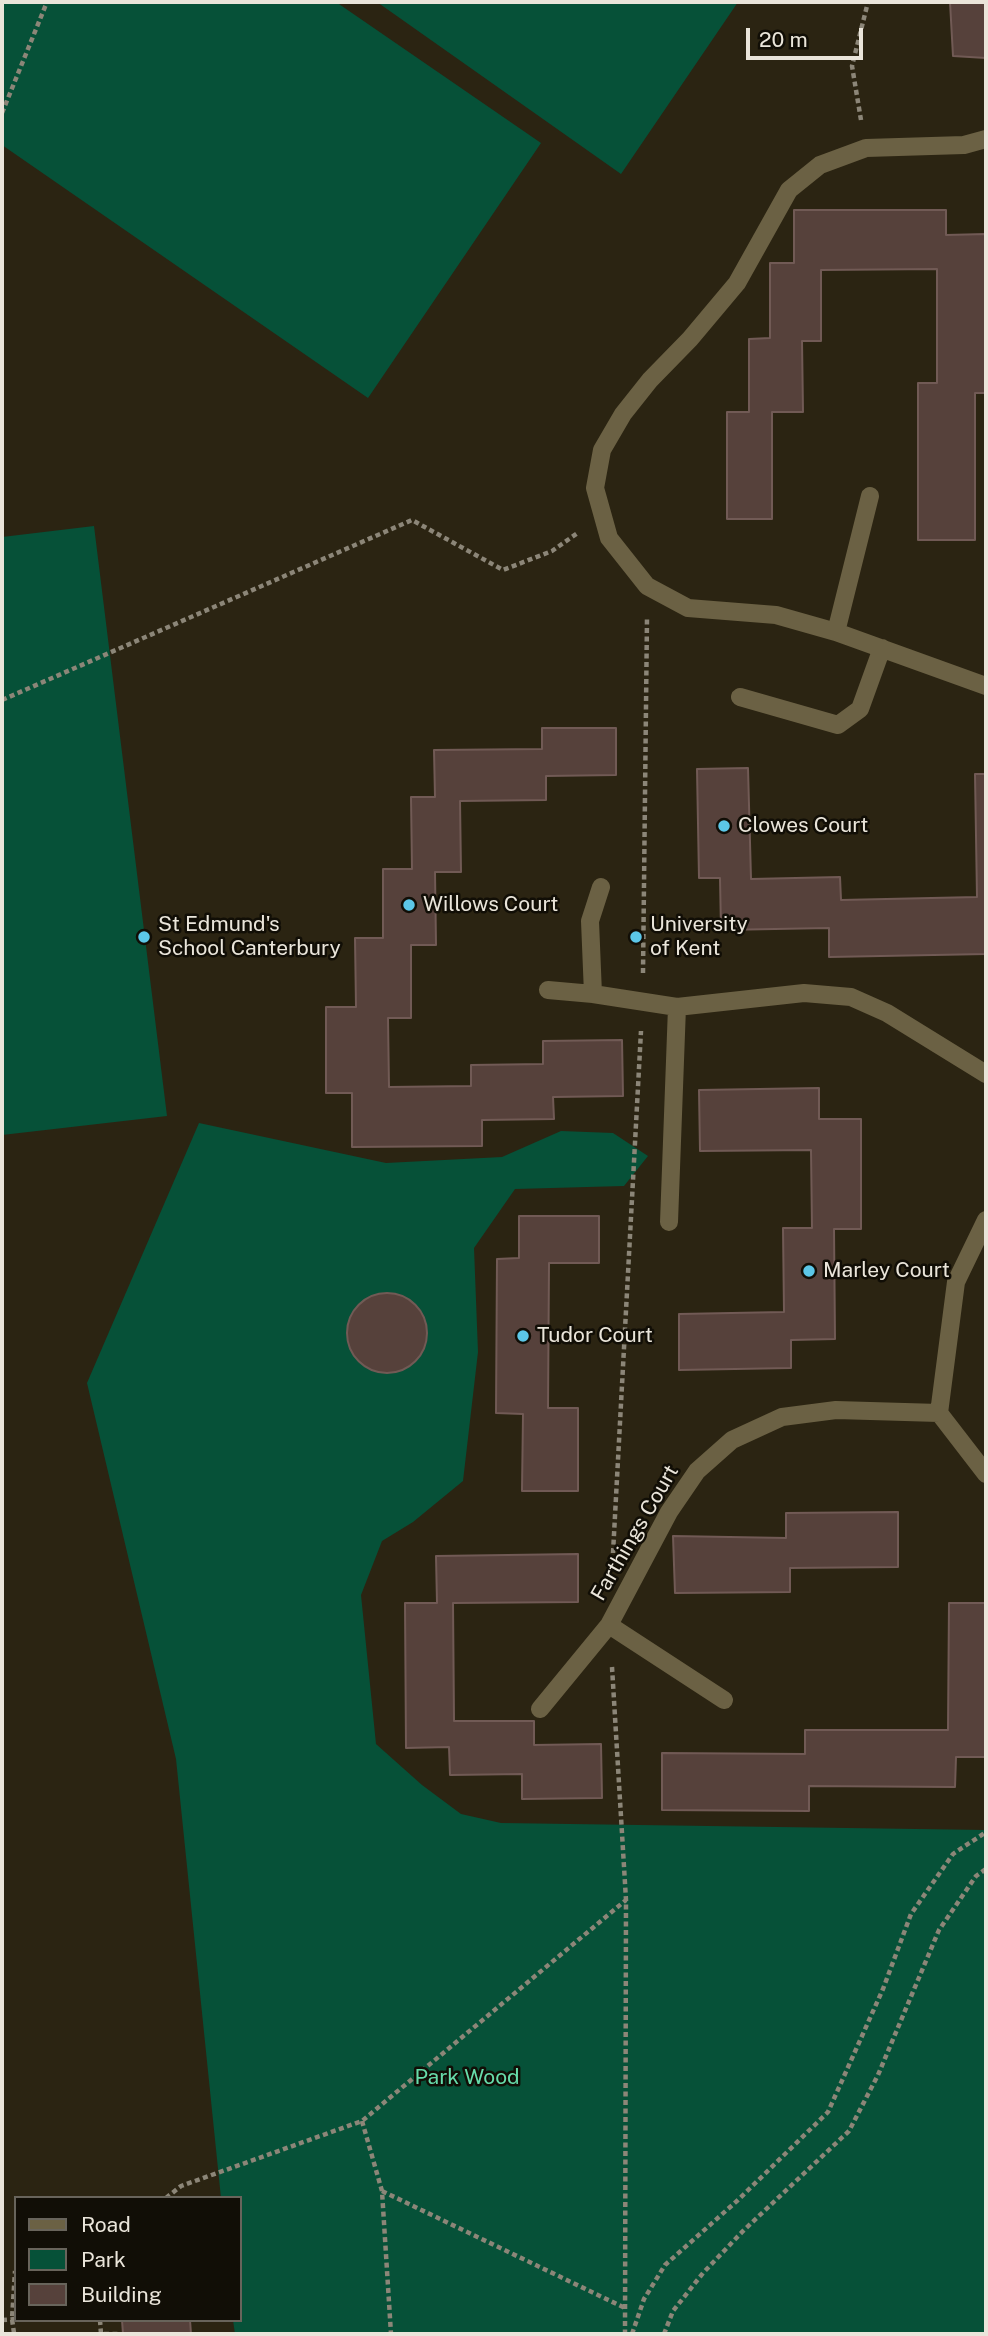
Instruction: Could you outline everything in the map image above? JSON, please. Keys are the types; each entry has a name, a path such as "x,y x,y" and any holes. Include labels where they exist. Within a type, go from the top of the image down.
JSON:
{"street":[{"path":"986,139 964,145 866,148 820,165 789,190 737,282 623,414 602,450 595,488 609,538 647,586 688,608 776,615 836,632 986,686"},
{"path":"836,632 870,496"},
{"path":"740,697 838,725 860,709 882,648"},
{"path":"593,994 590,921 601,887"},
{"path":"548,990 677,1007 804,993 851,997 887,1013 986,1074"},
{"path":"669,1222 677,1007"},
{"path":"986,1220 956,1282 939,1413 986,1474"},
{"name":"Farthings Court","path":"540,1709 609,1625 669,1512 697,1471 732,1440 782,1417 836,1410 939,1413"},
{"name":"Farthings Court","path":"609,1625 724,1700"}],"path":[{"path":"2,113 47,2"},
{"path":"866,148 852,66 868,2"},
{"path":"2,700 412,520 503,570 552,551 603,516"},
{"path":"613,1555 643,1002 647,586"},
{"path":"609,1625 626,1900 625,2334"},
{"path":"632,2334 644,2299 665,2265 738,2200 828,2112 883,1989 911,1914 953,1854 986,1832"},
{"path":"664,2334 673,2311 703,2273 743,2231 849,2131 878,2075 939,1930 976,1876 986,1869"},
{"path":"168,2196 181,2186 362,2121 626,1900"},
{"path":"362,2121 382,2191 391,2334"},
{"path":"382,2191 625,2308"},
{"path":"2,2320 14,2319 14,2333"},
{"path":"100,2322 101,2334 119,2334"}],"green space":[{"path":"2,2 336,2 541,143 368,398 2,145"},
{"path":"377,2 738,2 621,174"},
{"path":"94,526 167,1116 2,1135 2,537"},
{"name":"Park Wood","path":"199,1123 386,1163 502,1157 561,1131 613,1133 648,1156 624,1186 515,1189 474,1248 478,1352 463,1481 413,1522 382,1541 361,1595 376,1744 422,1785 461,1814 501,1823 986,1830 986,2334 235,2334 233,2322 242,2322 242,2196 221,2196 176,1759 87,1383"}],"building":[{"path":"950,2 986,2 986,58 953,56"},
{"path":"794,210 946,210 946,235 986,234 986,393 975,393 975,540 918,540 918,383 937,383 937,269 821,270 821,341 802,341 803,412 772,412 772,519 727,519 727,412 749,412 749,339 770,338 770,263 794,263"},
{"name":"Willows Court","path":"542,728 616,728 616,775 546,776 546,800 460,801 461,872 435,872 436,945 411,945 411,1018 388,1018 389,1087 471,1086 471,1065 543,1064 543,1041 622,1040 623,1096 553,1097 554,1119 482,1120 482,1146 352,1147 352,1093 326,1093 326,1007 356,1007 355,938 383,938 383,869 412,869 411,797 435,797 434,750 542,749"},
{"name":"Clowes Court","path":"748,768 751,879 840,877 841,900 977,897 975,774 986,774 986,954 829,957 829,928 721,930 720,878 699,878 697,769"},
{"name":"Marley Court","path":"819,1088 819,1119 861,1119 861,1229 834,1229 835,1339 791,1340 791,1368 679,1370 679,1314 784,1312 783,1228 812,1228 811,1150 700,1151 699,1090"},
{"name":"Tudor Court","path":"519,1216 599,1216 599,1263 549,1263 548,1408 578,1408 578,1491 522,1491 523,1414 496,1413 497,1259 519,1258"},
{"path":"387,1293 402,1296 415,1305 424,1318 427,1333 424,1348 415,1361 402,1370 387,1373 372,1370 359,1361 350,1348 347,1333 350,1318 359,1305 372,1296"},
{"path":"898,1512 898,1567 790,1568 790,1592 675,1593 673,1536 786,1538 786,1513"},
{"path":"578,1554 578,1602 453,1603 454,1721 534,1721 534,1745 601,1744 602,1798 522,1799 522,1774 450,1775 449,1747 406,1748 405,1603 437,1603 436,1556"},
{"path":"949,1603 986,1603 986,1757 956,1757 955,1787 809,1786 809,1811 662,1810 662,1753 805,1754 805,1730 948,1730"},
{"path":"122,2322 190,2322 191,2334 123,2334"}],"place":[{"name":"Clowes Court","path":"724,826"},
{"name":"Willows Court","path":"409,905"},
{"name":"St Edmund's School Canterbury","path":"144,937"},
{"name":"University of Kent","path":"636,937"},
{"name":"Marley Court","path":"809,1271"},
{"name":"Tudor Court","path":"523,1336"}]}
